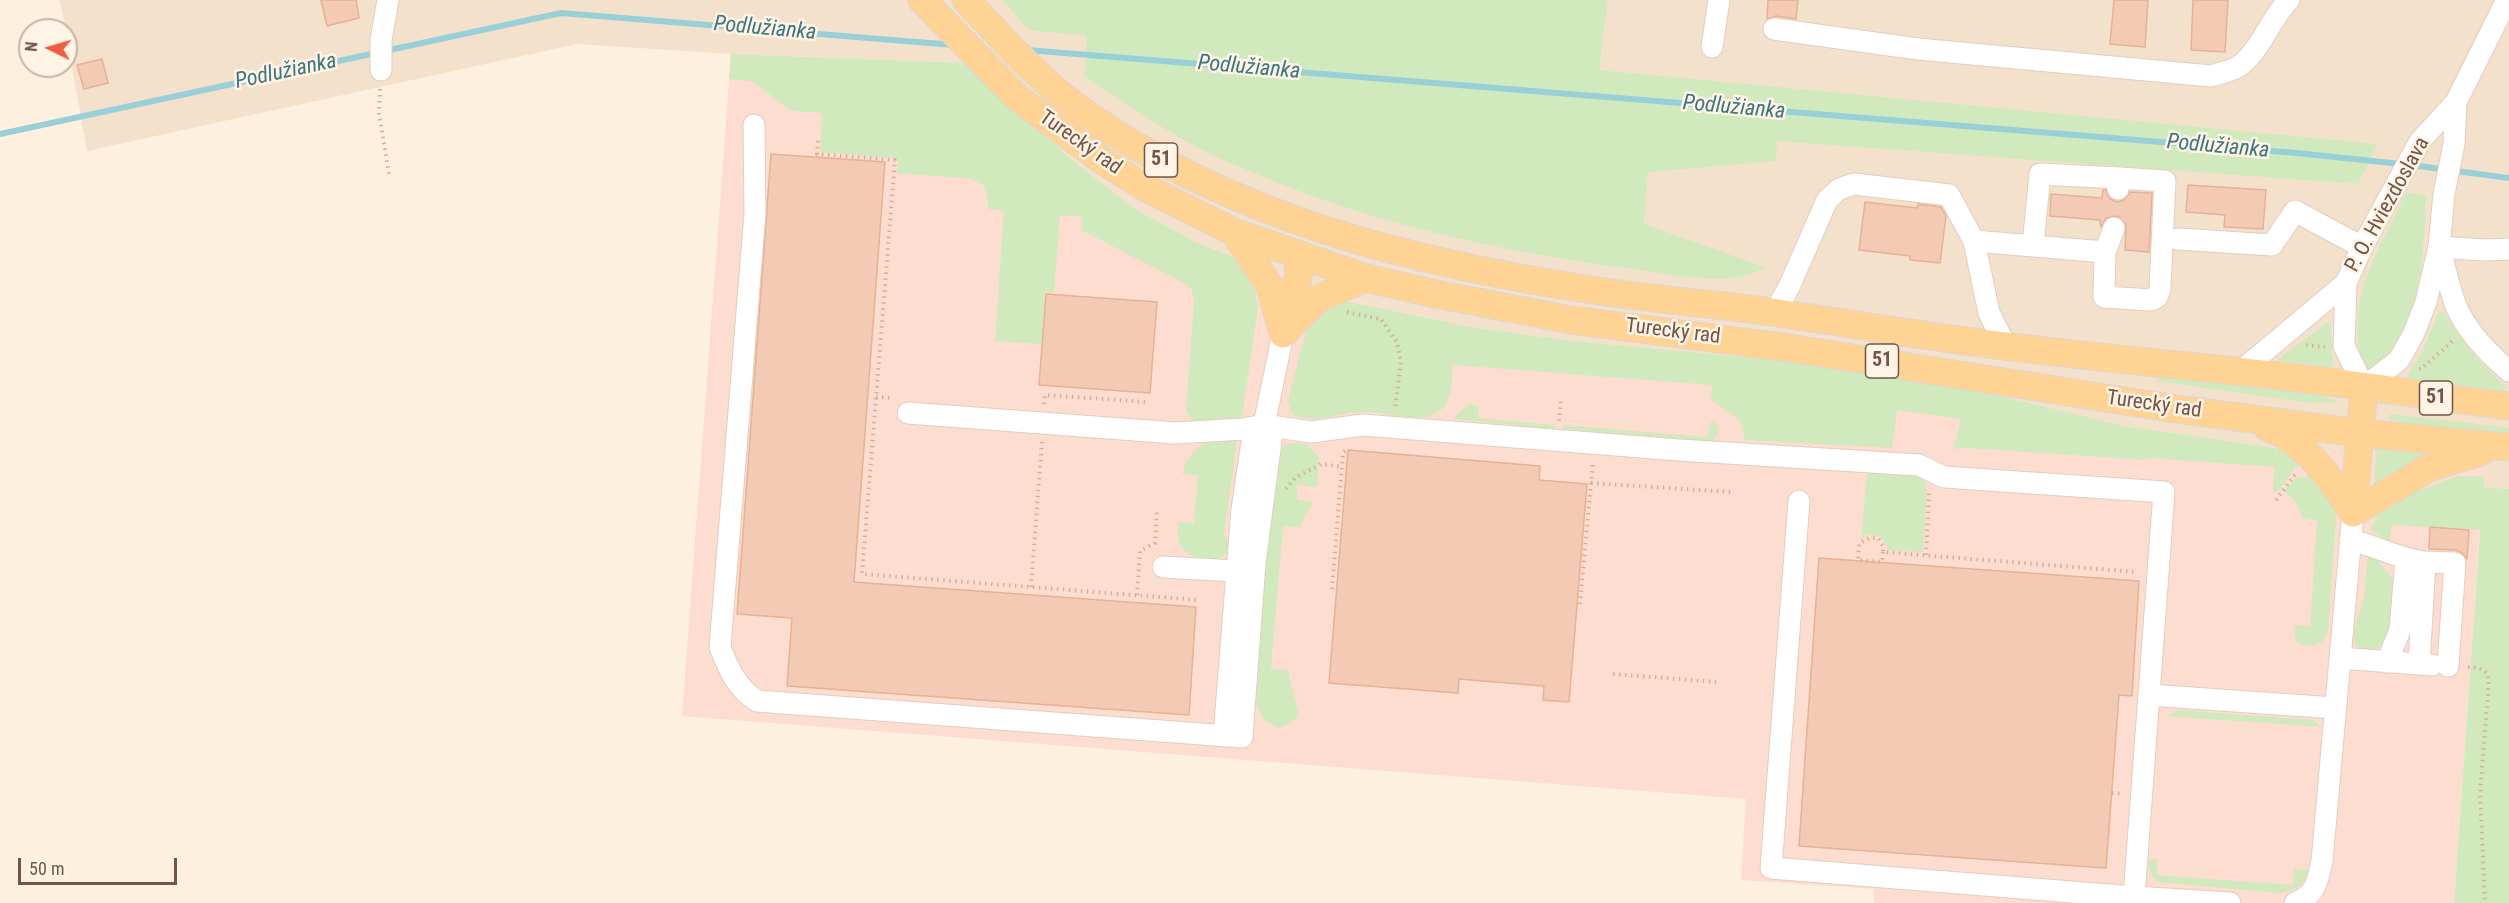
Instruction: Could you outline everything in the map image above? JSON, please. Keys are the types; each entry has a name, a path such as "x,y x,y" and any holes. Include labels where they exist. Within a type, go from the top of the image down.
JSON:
{"main road":[{"name":"Turecký rad","path":"922,0 1019,99 1103,161 1144,186 1234,232 1366,278 1572,320 1789,348 2243,418 2359,433 2506,447"},
{"name":"Turecký rad","path":"966,0 1030,68 1077,108 1158,158 1263,208 1409,255 1598,291 1775,312 1901,333 2006,347 2241,371 2509,406"},
{"path":"1270,287 1278,274 1296,255 1307,224"},
{"path":"1234,232 1270,287 1283,334"},
{"path":"1283,334 1299,274 1296,255"},
{"path":"1283,334 1319,298 1366,278"},
{"path":"2353,513 2364,387"},
{"path":"2243,418 2294,440 2329,477 2353,513"},
{"path":"2353,513 2430,467 2454,458 2506,447"}],"street":[{"path":"381,70 381,40 388,0"},
{"path":"1712,47 1719,0"},
{"path":"1774,29 1918,49 2211,76 2240,66 2264,40 2279,10 2289,0"},
{"name":"P. O. Hviezdoslava","path":"2456,102 2454,144 2444,194 2439,247 2426,303 2414,333 2399,360 2364,387 2344,346 2346,283 2361,247 2420,141 2456,102 2507,0"},
{"path":"754,125 755,213 720,647 730,675 745,693 757,701 1233,737 1245,567 1242,509 1252,442 1264,425 1283,334"},
{"path":"2033,245 2040,174 2118,184 2165,181 2160,289 2157,297 2151,300 2104,297 2105,252 2114,228"},
{"path":"1775,312 1789,287 1827,200 1839,189 1854,184 1949,195 1974,241 1989,313 2006,347"},
{"path":"2178,239 2272,245 2295,211 2361,247"},
{"path":"1974,241 2105,252"},
{"path":"2439,247 2475,250 2509,249"},
{"name":"P. O. Hviezdoslava","path":"2439,247 2456,306 2468,327 2495,359 2509,371"},
{"name":"P. O. Hviezdoslava","path":"2241,371 2346,283"},
{"path":"908,413 1175,433 1243,429 1264,425 1311,432 1363,425 1413,428 1679,450 1919,465 1944,477 2164,492 2134,897"},
{"path":"1799,501 1771,868 2230,903"},
{"path":"2295,903 2305,899 2316,888 2322,861 2353,513"},
{"path":"2340,658 2452,666 2455,563 2415,561 2350,540"},
{"path":"2387,662 2400,630 2415,561"},
{"path":"2415,561 2419,664"},
{"path":"1163,567 1245,567"},
{"path":"2149,695 2335,708"}],"path":[{"path":"381,70 379,113 389,174"},
{"path":"2412,366 2421,369 2458,335"},
{"path":"2298,342 2312,347 2331,346"},
{"path":"1030,587 1045,395 1147,402"},
{"path":"1558,430 1561,401"},
{"path":"1580,604 1593,462 1584,461"},
{"path":"1282,495 1296,478 1321,464 1343,467"},
{"path":"1926,555 1930,471"},
{"path":"2276,500 2296,473"},
{"path":"1591,483 1731,492"},
{"path":"1869,538 1878,538 1884,546 1883,552 1882,562 1858,560 1859,544 1869,538"},
{"path":"1883,552 2143,572"},
{"path":"2452,666 2479,668 2487,673 2489,681 2480,793 2485,903"},
{"path":"1613,674 1716,682"}],"shaded area":[{"path":"60,0 2509,0 2509,489 2483,487 2484,467 2269,447 2124,426 1993,394 1805,363 1566,340 1477,328 1355,301 1193,241 1132,207 1071,159 966,63 731,54 577,44 87,151 74,78 78,78 78,18 63,18"},
{"path":"731,54 1071,159 1132,207 1193,241 1355,301 1477,328 1566,340 1805,363 1993,394 2124,426 2269,447 2484,467 2454,903 1874,903 1874,889 1741,880 1746,799 682,716"}],"green space":[{"path":"1003,0 1608,0 1599,70 2378,144 2358,184 1777,141 1776,161 1648,172 1644,224 1765,267 1738,277 1687,277 1493,246 1395,222 1300,192 1213,155 1156,123 1084,76 1087,36 1028,30"},
{"path":"731,54 967,63 1071,159 1132,207 1193,241 1241,260 1255,288 1258,308 1242,416 1211,426 1199,425 1191,419 1186,409 1194,303 1192,290 1184,283 1081,230 1082,217 1060,215 1054,292 1045,292 1041,344 995,341 1004,211 988,209 984,186 972,179 897,173 898,158 820,152 822,113 792,111 751,81 729,79"},
{"path":"2406,193 2426,195 2424,242 2417,292 2400,338 2387,356 2369,371 2360,353 2357,326 2359,306 2370,267"},
{"path":"1340,300 1477,328 1566,340 1805,363 1993,394 2124,426 2269,447 2280,450 2302,464 2295,468 2278,492 2273,491 2274,467 2152,458 2144,460 1953,449 1961,419 1897,410 1892,448 1745,440 1740,420 1711,400 1712,385 1453,365 1451,388 1446,404 1429,416 1409,417 1360,412 1309,419 1292,414 1288,401 1308,322"},
{"path":"2439,312 2444,312 2471,351 2505,385 2506,389 2503,391 2409,378 2407,375 2421,355"},
{"path":"2328,322 2333,361 2331,367 2277,360"},
{"path":"2158,377 2313,392 2335,400 2335,403 2302,402 2157,381"},
{"path":"1470,403 1478,407 1479,418 1556,425 1555,429 1454,419"},
{"path":"2389,415 2509,428 2509,434 2404,424 2389,419"},
{"path":"1711,421 1717,424 1719,430 1715,439 1709,441 1563,429 1563,425 1708,437"},
{"path":"1210,440 1237,441 1224,535 1231,542 1225,555 1216,560 1205,560 1188,553 1181,546 1178,537 1178,522 1194,523 1198,475 1182,474 1192,454"},
{"path":"1286,444 1308,445 1319,457 1317,487 1297,485 1297,500 1314,501 1299,527 1283,526 1271,668 1288,670 1298,712 1291,723 1278,728 1264,720 1252,697 1275,455"},
{"path":"2376,447 2427,451 2426,459 2374,486"},
{"path":"1867,472 1924,477 1927,494 1923,552 1887,550 1880,536 1867,535 1861,540"},
{"path":"2311,474 2334,507 2336,519 2328,631 2323,642 2309,646 2295,641 2294,625 2310,626 2317,520 2302,519 2296,502 2283,492 2297,477"},
{"path":"2457,476 2484,476 2484,487 2509,489 2509,903 2454,903 2480,530 2392,525 2390,543 2370,529 2382,507 2414,487 2424,489"},
{"path":"2368,550 2392,579 2396,605 2392,623 2381,647 2366,651 2357,646 2354,641 2354,630 2364,597"},
{"path":"2179,710 2313,720 2321,727 2165,716"},
{"path":"2157,859 2157,875 2293,885 2294,869 2308,870 2310,874 2297,887 2279,893 2158,882 2150,874 2148,861"}],"building":[{"path":"321,0 356,0 359,18 327,26"},
{"path":"1768,0 1798,0 1796,19 1776,16 1767,19"},
{"path":"2114,0 2148,0 2145,47 2110,44"},
{"path":"2193,0 2228,0 2225,52 2191,50"},
{"path":"102,59 108,83 84,89 78,65"},
{"path":"771,154 885,162 854,582 1196,607 1189,715 787,686 792,618 737,614"},
{"path":"2188,185 2266,190 2263,229 2224,227 2225,215 2186,212"},
{"path":"2103,190 2106,190 2110,199 2117,202 2124,200 2130,192 2152,193 2149,252 2125,250 2126,225 2118,216 2106,218 2101,227 2100,220 2050,216 2051,194 2102,198"},
{"path":"1865,202 1917,208 1918,204 1941,207 1946,216 1940,263 1910,260 1910,256 1859,250"},
{"path":"1046,294 1157,302 1150,393 1039,385"},
{"path":"1348,450 1540,466 1539,480 1587,484 1569,702 1543,700 1544,686 1459,679 1458,693 1329,683"},
{"path":"2430,527 2469,530 2467,559 2456,550 2429,549"},
{"path":"1819,558 2139,581 2132,696 2119,695 2106,868 1799,846"}],"waterway":[{"name":"Podlužianka","path":"0,134 561,13 954,45"},
{"name":"Podlužianka","path":"1027,50 2297,153 2401,164"},
{"name":"Podlužianka","path":"2411,165 2509,178"}]}
